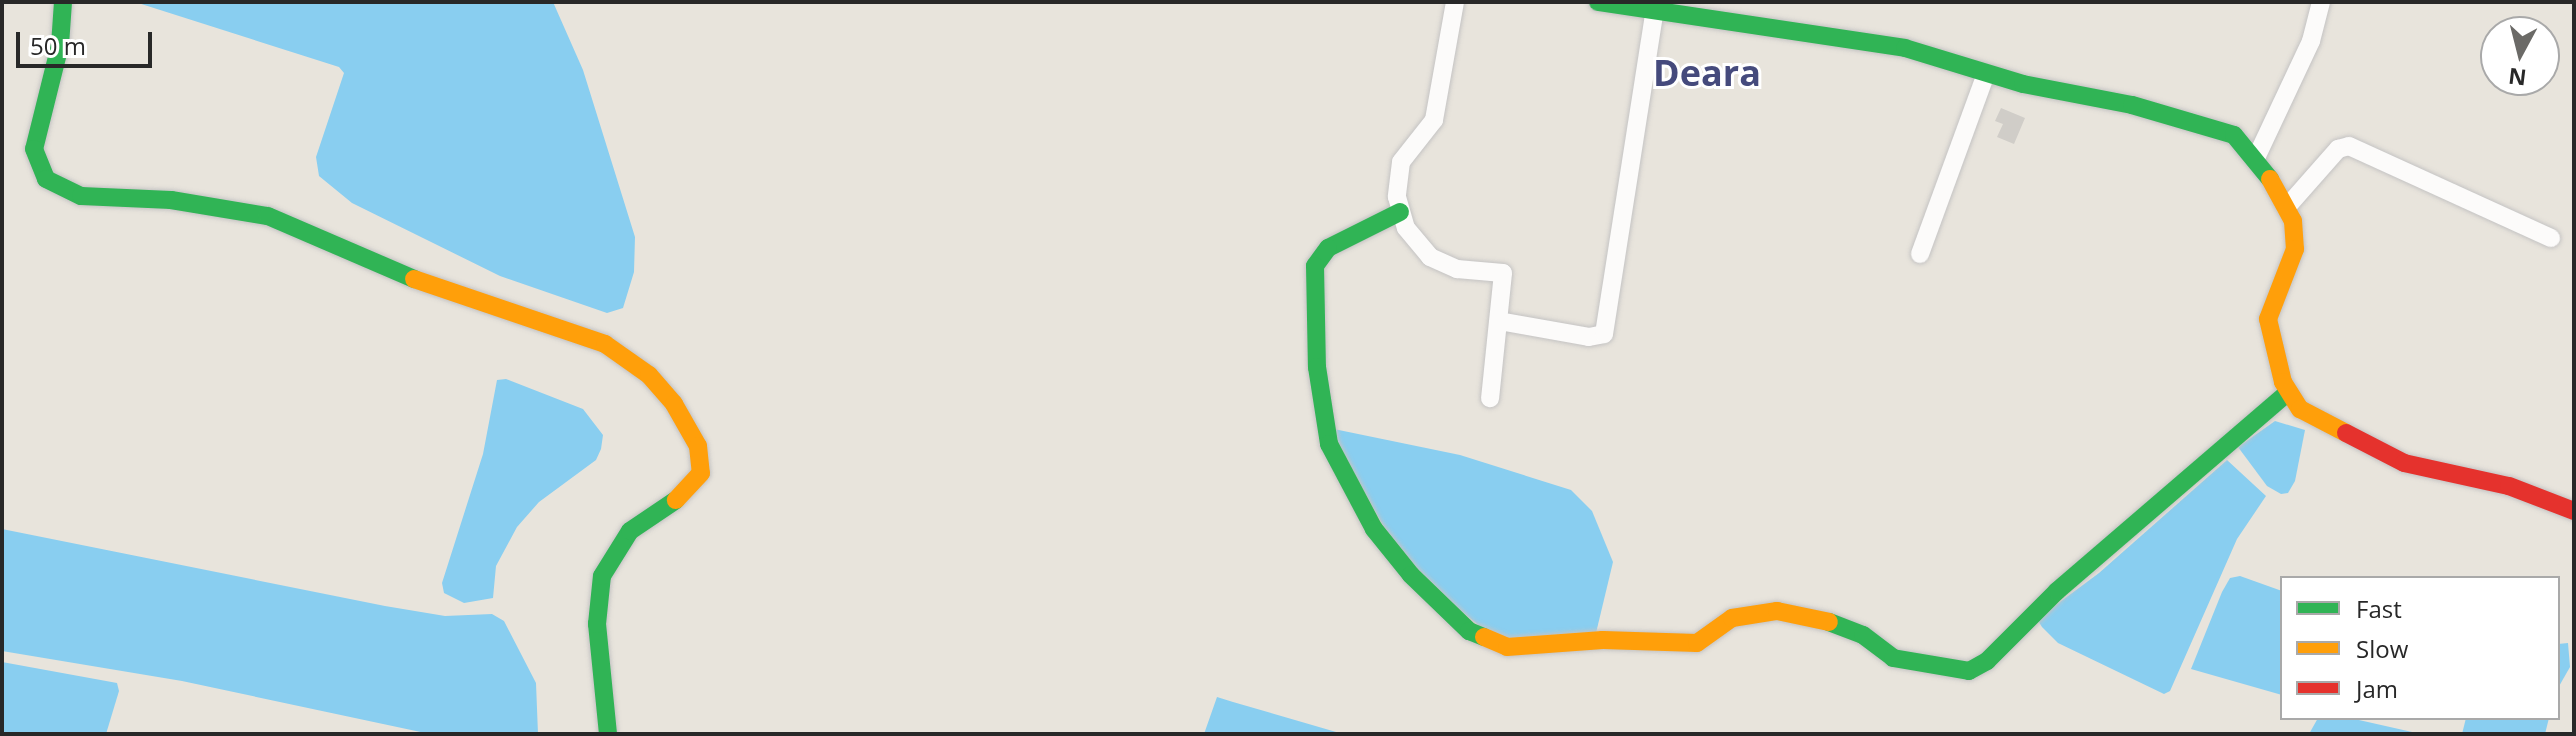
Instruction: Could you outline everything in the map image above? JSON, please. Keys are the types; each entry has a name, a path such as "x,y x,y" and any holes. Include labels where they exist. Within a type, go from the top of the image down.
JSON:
{"main road":[{"path":"63,2 60,45 34,149 46,179 81,196 171,200 268,216 401,275 605,344 649,375 674,404 698,446 701,473 687,493 630,531 615,548 602,576 597,624 608,734"},
{"path":"1598,2 1894,46 1986,74 2234,135 2256,158 2286,208 2297,237 2268,319 2288,392 2318,422 2404,463 2509,486 2574,511"},
{"path":"1400,212 1328,248 1315,266 1317,367 1329,444 1374,529 1411,575 1469,631 1507,647 1603,640 1697,643 1732,618 1777,611 1819,618 1863,635 1893,658 1969,671 1987,661 2057,591 2288,392"}],"street":[{"path":"1455,2 1434,120 1401,162 1400,212 1415,240 1443,266 1503,273 1490,398"},
{"path":"2256,158 2311,41 2321,2"},
{"path":"1499,321 1589,337 1604,334 1655,9"},
{"path":"1920,254 1986,74"},
{"path":"2286,208 2338,149 2349,146 2551,238"}],"water":[{"path":"135,2 553,2 583,70 635,237 634,272 623,308 607,313 500,276 352,203 319,176 316,157 344,73 339,67"},
{"path":"506,379 583,409 603,435 601,449 596,460 539,502 517,527 496,566 493,598 464,603 444,593 442,583 483,454 497,380"},
{"path":"2275,421 2305,430 2295,481 2288,493 2281,494 2267,486 2238,447"},
{"path":"1329,428 1460,455 1571,490 1592,511 1613,562 1596,633 1498,641 1405,565"},
{"path":"2227,460 2266,496 2237,539 2170,691 2164,694 2058,643 2042,627 2037,619 2099,573"},
{"path":"2,529 385,606 445,616 492,614 504,621 536,683 538,734 430,734 182,681 2,651"},
{"path":"2240,576 2280,590 2280,694 2191,669 2230,578"},
{"path":"2568,643 2570,667 2560,684 2560,644"},
{"path":"2,662 117,683 119,691 106,734 2,734"},
{"path":"1217,697 1233,702 1343,734 1204,734"},
{"path":"2317,720 2359,720 2421,734 2309,734"},
{"path":"2466,720 2548,720 2545,734 2462,734"}],"building":[{"path":"2001,108 2025,118 2014,144 1997,137 2003,124 1995,121"}],"traffic: fast":[{"path":"63,2 60,45 34,149 46,179 81,196 171,200 268,216 414,279"},
{"path":"1598,2 1905,48 2023,84 2132,105 2234,135 2270,179"},
{"path":"1400,212 1328,248 1315,266 1317,367 1329,444 1374,529 1411,575 1469,631 1484,637"},
{"path":"1829,622 1863,635 1893,658 1969,671 1987,661 2057,591 2288,392"},
{"path":"608,734 597,624 602,576 630,531 676,500"}],"traffic: slow":[{"path":"2270,179 2293,221 2295,249 2268,319 2283,382 2300,409 2346,433"},
{"path":"414,279 605,344 649,375 674,404 698,446 701,473 676,500"},
{"path":"1484,637 1507,647 1603,640 1697,643 1732,618 1777,611 1829,622"}],"traffic: jam":[{"path":"2346,433 2404,463 2509,486 2574,511"}],"district":[{"name":"Deara","path":"1707,73"}]}
